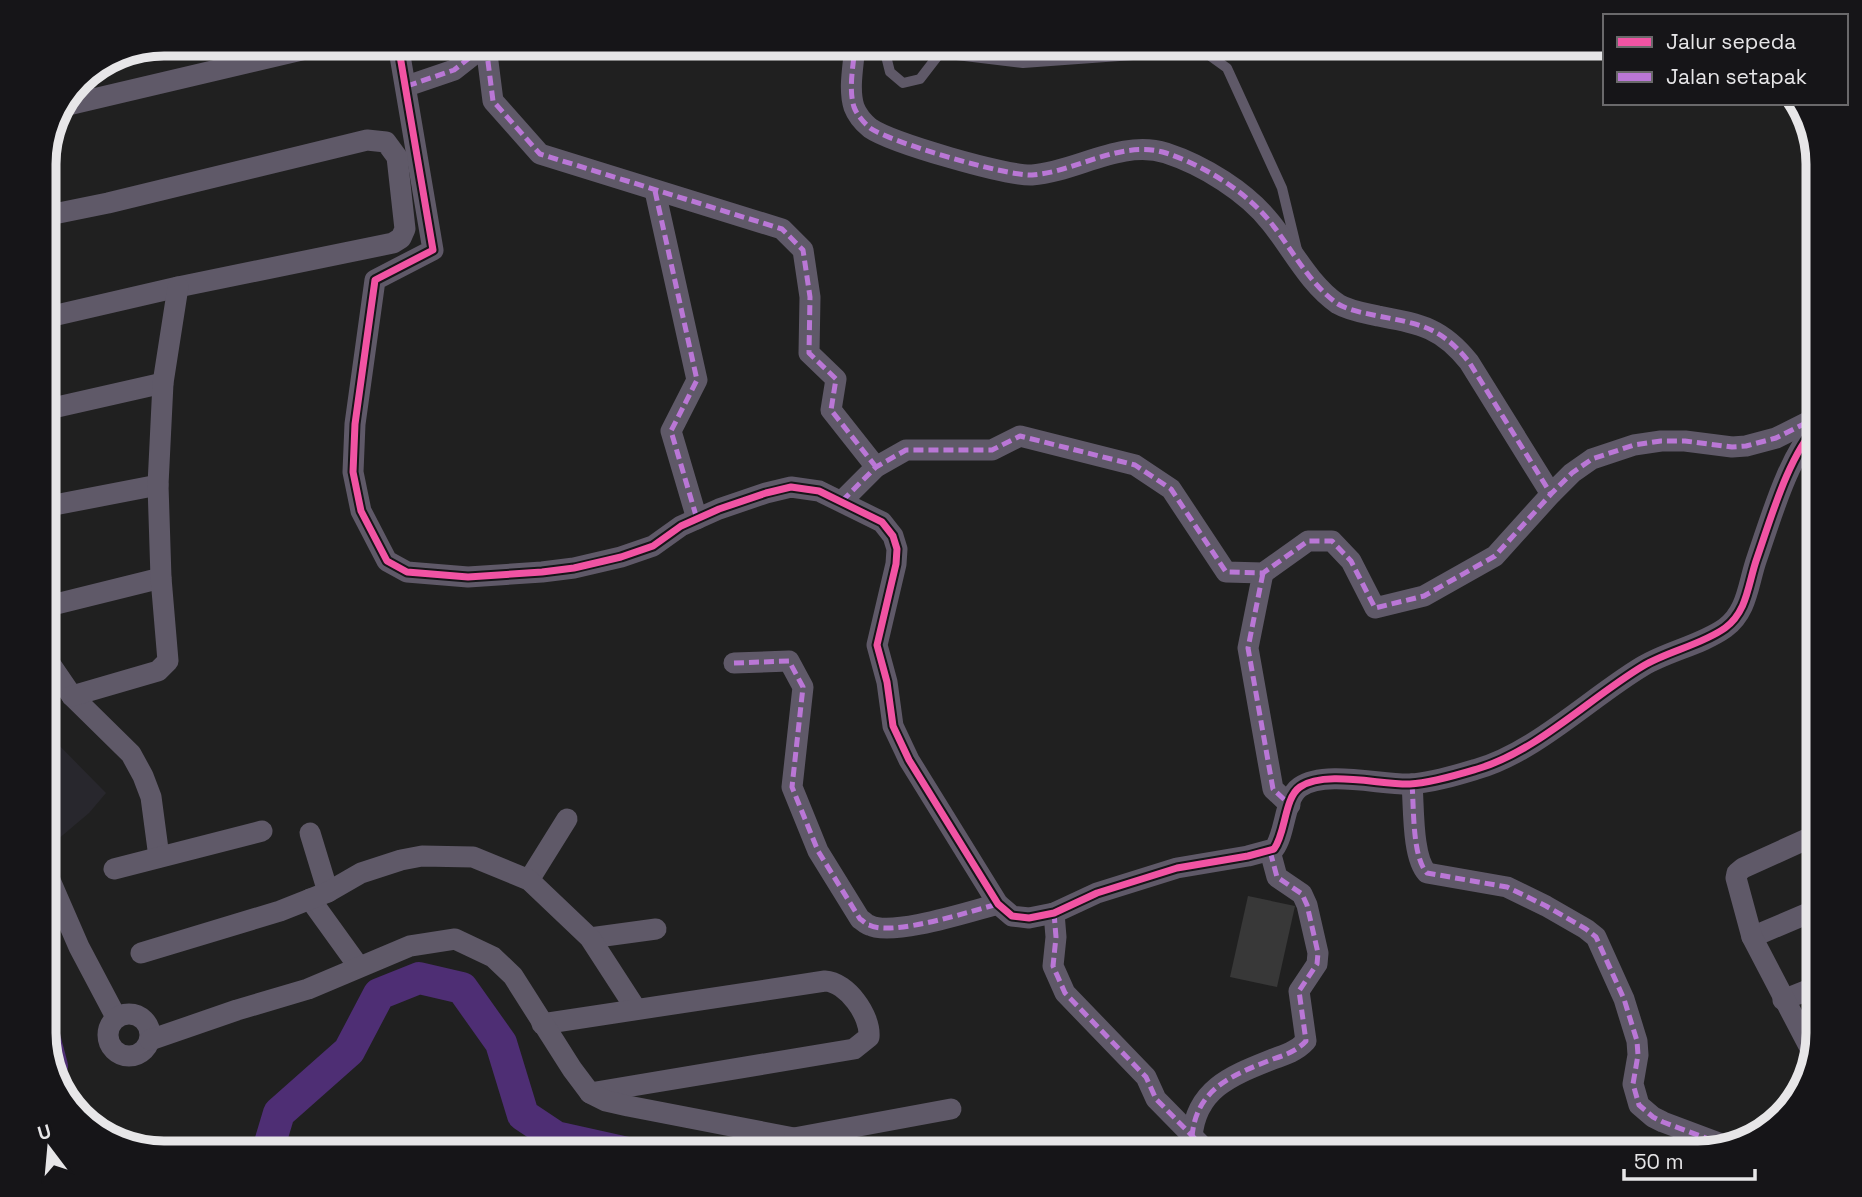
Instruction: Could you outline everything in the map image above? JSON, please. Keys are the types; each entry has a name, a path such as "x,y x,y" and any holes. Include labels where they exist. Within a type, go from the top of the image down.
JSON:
{"street":[{"path":"75,103 276,56"},
{"path":"401,56 433,250 375,280 354,434 353,472 361,511 387,561 407,572 449,576 491,577 542,572 621,557 653,546 681,526 719,509 791,487 819,491 881,522 893,536 897,549 877,645 887,682 893,726 909,760 998,904 1012,916 1029,918 1054,913 1097,893 1177,868 1270,851 1280,839 1295,791 1302,786 1323,780 1412,784 1479,768 1523,748 1645,665 1722,630 1742,610 1756,561 1795,456 1806,441"},
{"path":"407,86 454,70 472,56"},
{"path":"487,56 493,101 540,153 782,229 803,250 810,297 809,353 835,379 831,410 876,467"},
{"path":"854,56 854,107 869,127 885,136 986,168 1030,175 1139,149 1168,154 1216,177 1235,189 1269,220 1312,279 1339,304 1359,312 1433,328 1460,349 1551,494"},
{"path":"56,214 367,140 382,141 397,157 405,229 398,241 56,315"},
{"path":"655,191 697,380 671,431 697,519"},
{"path":"72,696 158,671 167,664 169,653 161,578 158,485 163,383 178,287"},
{"path":"56,407 163,383"},
{"path":"842,501 876,467 906,450 992,450 1020,436 1135,465 1171,489 1226,572 1263,573 1308,541 1332,541 1351,561 1375,608 1424,596 1495,556 1551,494 1572,473 1592,459 1613,450 1661,441 1746,446 1776,438 1806,423"},
{"path":"56,505 158,485"},
{"path":"1263,573 1248,648 1273,789 1290,805"},
{"path":"56,604 161,578"},
{"path":"734,663 789,661 803,687 792,787 818,851 860,919 868,925 893,928 998,904"},
{"path":"56,673 72,696 131,754 144,776 151,797 159,857"},
{"path":"1412,784 1416,836 1423,868 1427,873 1507,887 1546,906 1596,937 1624,999 1637,1041 1638,1055 1633,1084 1639,1105 1663,1122 1711,1140"},
{"path":"528,880 567,819"},
{"path":"114,869 262,831"},
{"path":"310,834 319,896 359,967"},
{"path":"1805,1040 1752,937 1737,883 1737,873 1806,839"},
{"path":"1192,1137 1198,1111 1212,1091 1234,1075 1297,1050 1306,1041 1299,991 1317,964 1318,953 1302,894 1277,877 1270,851"},
{"path":"141,953 319,896 361,873 422,856 473,857 528,880 590,938 636,1009"},
{"path":"56,894 79,947 116,1017"},
{"path":"1054,913 1054,966 1065,993 1146,1077 1156,1099 1196,1141"},
{"path":"1752,937 1806,914"},
{"path":"590,938 656,929"},
{"path":"150,1040 149,1026 138,1015 123,1014 116,1017 108,1030 107,1037 114,1050 120,1054 135,1056 150,1040 308,989 410,946 454,939 493,957 513,975 572,1069 590,1093 606,1101 794,1138 951,1109"},
{"path":"542,1024 832,982 847,989 859,1008 869,1034 863,1044 854,1049 590,1093"},
{"path":"1783,1000 1806,991"},
{"path":"794,1138 797,1141"}],"lane":[{"path":"886,56 890,72 903,83 920,79 938,56"},
{"path":"965,56 1023,63 1119,56"},
{"path":"1210,56 1227,68 1277,176 1300,263"}],"shaded area":[{"path":"979,56 1061,56 1003,63"},
{"path":"56,742 106,793 89,813 57,840"}],"building":[{"path":"1248,896 1295,906 1277,987 1230,977"}],"waterway":[{"path":"271,1141 279,1113 349,1051 379,994 419,978 462,988 501,1043 523,1115 556,1137 574,1141"}],"marked path":[{"path":"407,86 454,70 472,56"},
{"path":"487,56 493,101 540,154 782,229 803,250 810,297 809,353 836,379 831,410 876,467"},
{"path":"854,56 852,100 861,119 882,134 924,150 975,165 1032,175 1049,173 1115,153 1149,150 1180,158 1209,172 1237,190 1261,212 1318,287 1338,304 1358,312 1429,329 1459,350 1551,494"},
{"path":"655,191 697,380 671,431 697,519"},
{"path":"842,501 876,467 906,450 992,450 1020,436 1135,465 1171,489 1226,572 1263,573 1308,541 1332,541 1351,561 1375,608 1424,596 1495,556 1551,494 1572,473 1592,459 1634,445 1661,441 1746,446 1776,438 1806,423"},
{"path":"1263,573 1248,648 1273,789 1290,805"},
{"path":"734,663 789,661 803,687 792,787 818,851 860,919 868,925 895,928 932,922 998,904"},
{"path":"1412,784 1416,844 1422,866 1427,873 1507,887 1546,906 1596,937 1624,999 1637,1041 1638,1055 1633,1084 1639,1105 1663,1122 1711,1140"},
{"path":"1192,1137 1201,1106 1219,1086 1244,1071 1291,1052 1306,1041 1299,991 1317,964 1318,953 1302,894 1277,877 1270,851"},
{"path":"1054,913 1056,937 1053,966 1065,993 1146,1077 1156,1099 1197,1141"}],"cycle path":[{"path":"400,56 433,250 375,280 355,424 353,472 361,511 387,561 407,572 468,577 574,568 653,546 681,526 719,509 791,487 819,491 882,522 893,536 897,549 877,645 887,682 893,726 909,760 998,904 1012,916 1029,918 1054,913 1097,893 1177,868 1274,849 1291,799 1300,787 1311,782 1338,779 1418,783 1453,776 1499,761 1542,737 1643,666 1716,634 1733,621 1743,605 1782,487 1806,439"}]}
